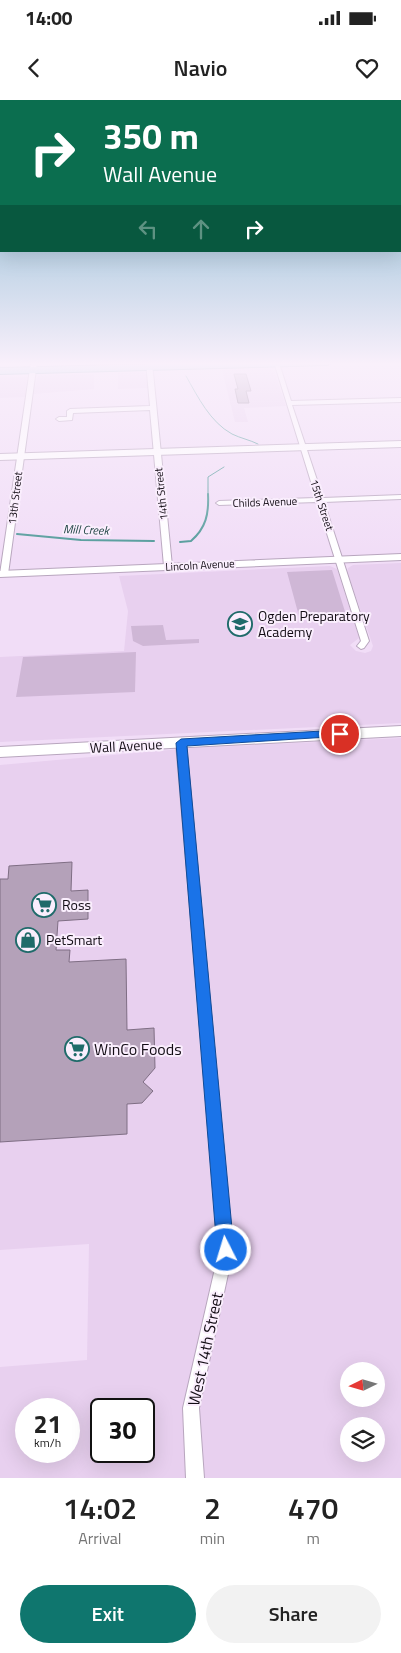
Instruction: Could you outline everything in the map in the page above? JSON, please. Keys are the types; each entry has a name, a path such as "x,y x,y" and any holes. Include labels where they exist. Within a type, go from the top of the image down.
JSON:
{"main road":[{"name":"Wall Avenue","path":"0,752 401,731"}],"street":[{"name":"13th Street","path":"2,574 24,426"},
{"name":"14th Street","path":"154,426 168,566"},
{"name":"15th Street","path":"296,426 365,641 361,646"},
{"path":"0,457 401,444"},
{"name":"Childs Avenue","path":"219,503 401,497"},
{"name":"Lincoln Avenue","path":"2,574 401,556"},
{"name":"West 14th Street","path":"181,743 226,1250 191,1408 195,1478"}],"shaded area":[{"path":"401,563 401,723 0,742 0,657 124,651 128,611 119,576 330,566 337,569 359,638 350,645 356,651 365,653 371,651 373,646 347,572 348,568 353,565"},
{"path":"332,570 347,618 300,620 287,572"},
{"path":"163,625 166,640 199,639 199,643 143,646 133,641 131,626"},
{"path":"136,652 135,692 16,697 23,657"},
{"path":"401,738 401,1478 0,1478 0,1367 87,1360 89,1244 0,1250 0,765 192,748"}],"building":[{"name":"WinCo Foods","path":"72,862 71,891 88,890 88,919 58,921 56,950 70,950 69,962 126,959 127,1030 154,1028 155,1068 143,1082 153,1091 142,1103 127,1104 127,1134 0,1142 0,879 8,879 9,866"}],"waterway":[{"name":"Mill Creek","path":"221,426 232,434 258,444"},
{"name":"Mill Creek","path":"180,542 191,541 203,526 208,508 208,477 224,467"},
{"name":"Mill Creek","path":"17,534 81,540 154,541"}],"place":[{"name":"Ogden Preparatory Academy","path":"240,624"},
{"name":"Ross","path":"44,905"},
{"name":"PetSmart","path":"28,940"},
{"name":"WinCo Foods","path":"77,1049"}],"route":[{"path":"226,1250 198,915 181,743 340,734"}]}
